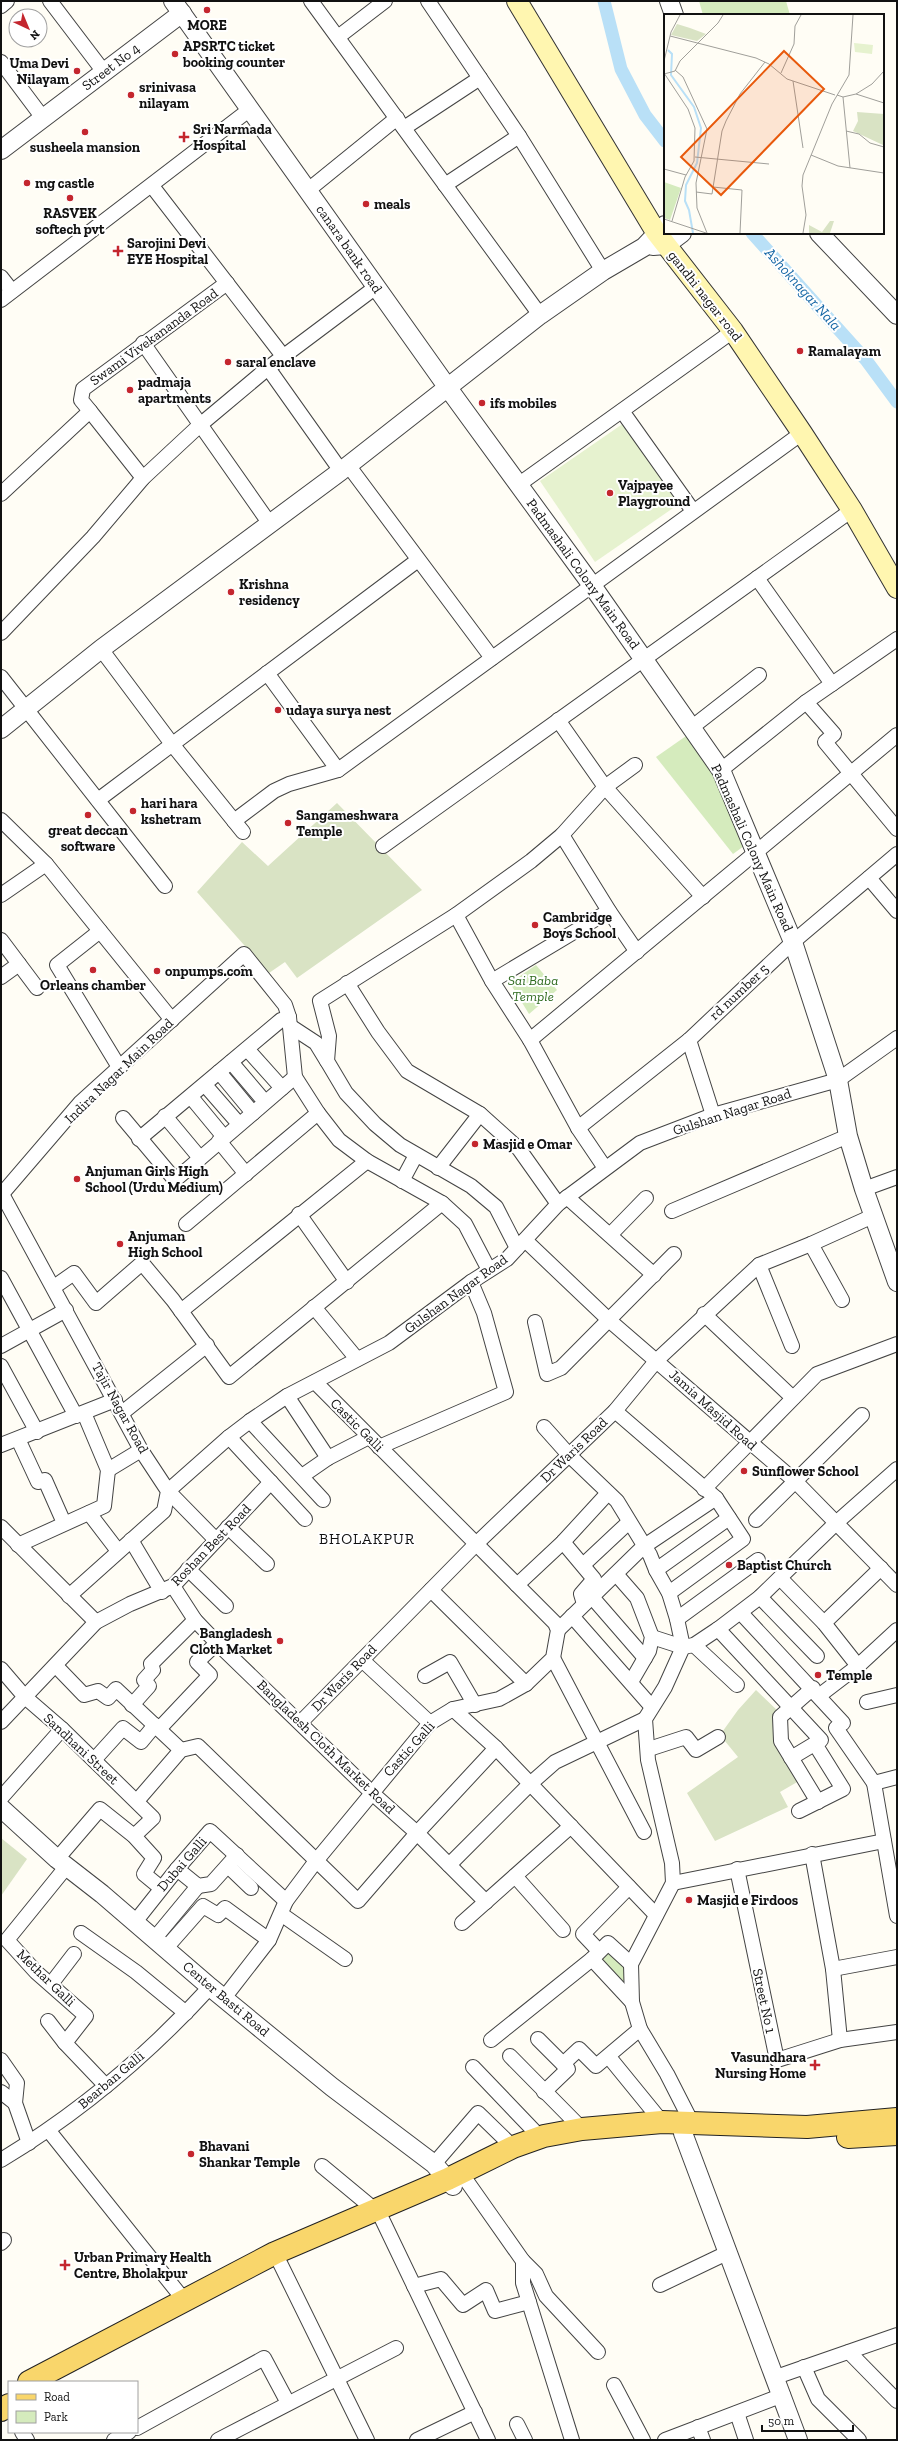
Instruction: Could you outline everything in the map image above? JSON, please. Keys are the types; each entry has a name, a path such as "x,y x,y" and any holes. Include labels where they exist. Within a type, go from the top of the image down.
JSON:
{"main road":[{"name":"gandhi nagar road","path":"517,1 664,233"},
{"name":"gandhi nagar road","path":"665,235 733,331 802,433 852,510 897,588"},
{"path":"450,2177 520,2155 585,2137 688,2128 807,2127 897,2119"},
{"path":"55,2381 378,2213 513,2147 540,2137 582,2129 662,2122 721,2136 807,2138 897,2134"},
{"path":"31,2381 275,2253 378,2213"}],"street":[{"path":"1,6 7,1"},
{"path":"50,1 104,72"},
{"path":"311,1 540,315"},
{"path":"338,37 386,1"},
{"path":"428,1 519,136 603,271"},
{"path":"669,1 674,14"},
{"name":"Street No 4","path":"1,150 104,72 177,7"},
{"name":"canara bank road","path":"177,7 448,388"},
{"path":"1,62 44,118"},
{"path":"308,191 400,123 480,78"},
{"path":"1,276 6,295 152,186 249,110"},
{"path":"445,185 519,136"},
{"name":"Swami Vivekananda Road","path":"152,186 283,356"},
{"path":"820,234 897,315"},
{"path":"1,729 101,649 344,468 540,315 603,271 665,235"},
{"name":"Swami Vivekananda Road","path":"143,478 81,400 83,389 143,343 227,283"},
{"path":"1,633 92,537 143,478 200,425 283,356 376,287"},
{"path":"518,485 733,331"},
{"path":"143,343 270,524"},
{"path":"268,368 344,468 418,560 492,658"},
{"name":"Padmashali Colony Main Road","path":"448,388 591,584 721,770 793,942 838,1080 848,1136 864,1189 873,1216 893,1256 897,1282"},
{"path":"622,411 694,511"},
{"path":"1,494 90,412"},
{"path":"101,649 172,744 239,827 274,791 296,782 338,770 591,584 802,433"},
{"path":"383,846 852,510"},
{"path":"98,800 418,560"},
{"path":"757,578 832,684"},
{"path":"721,770 806,702 897,639"},
{"path":"267,673 338,770"},
{"path":"691,728 759,675"},
{"path":"1,677 27,708 165,886"},
{"path":"806,702 834,734 825,742 897,829"},
{"path":"558,720 605,787 703,896"},
{"path":"530,1040 637,952 755,851 897,735"},
{"path":"327,1061 329,1036 320,1001 456,915 531,861 562,835 605,787 635,765"},
{"path":"1,820 46,864 172,1020"},
{"path":"562,835 609,911 637,952"},
{"name":"rd number 5","path":"578,1128 689,1040 793,942 897,854"},
{"path":"1,895 46,864"},
{"path":"869,878 897,910"},
{"path":"492,981 609,911"},
{"path":"456,915 492,981 530,1040 578,1128 605,1168"},
{"path":"100,931 57,965 119,1067"},
{"path":"1,940 37,988"},
{"name":"Indira Nagar Main Road","path":"3,1188 80,1103 244,954 285,1005 290,1022"},
{"path":"1,977 19,964"},
{"path":"347,983 378,1032 407,1071 480,1114 519,1149 562,1201 610,1235 654,1275"},
{"path":"139,1139 165,1116 191,1097 281,1020 290,1022 296,1077 318,1113 339,1140 367,1160 442,1203 465,1224 488,1270"},
{"name":"Jamia Masjid Road","path":"290,1022 316,1043 346,1093 375,1124 416,1155 471,1186 496,1207 521,1244 657,1360 795,1481 897,1584"},
{"name":"Gulshan Nagar Road","path":"168,1491 229,1437 250,1421 287,1396 389,1343 471,1282 507,1259 562,1201 640,1143 713,1115 838,1080 897,1038"},
{"path":"689,1040 713,1115"},
{"path":"247,1049 282,1088"},
{"path":"231,1062 265,1102"},
{"path":"219,1072 253,1113"},
{"path":"123,1118 139,1139 175,1180 296,1077"},
{"path":"205,1085 239,1124"},
{"path":"191,1097 246,1174"},
{"path":"186,1224 318,1113"},
{"path":"438,1168 480,1114"},
{"path":"165,1116 200,1158"},
{"path":"672,1211 848,1136"},
{"path":"402,1181 416,1155"},
{"path":"181,1310 367,1160"},
{"path":"864,1189 897,1177"},
{"name":"Tajir Nagar Road","path":"3,1188 66,1310 142,1450 168,1491 216,1540"},
{"path":"610,1235 646,1198"},
{"path":"54,1287 74,1273 96,1303 142,1263 181,1310 229,1377 442,1203"},
{"path":"299,1214 347,1282"},
{"name":"Dr Waris Road","path":"301,1722 476,1544 615,1410 657,1360 758,1264 811,1244 873,1216"},
{"path":"811,1244 842,1300"},
{"path":"535,1322 547,1374 561,1368 610,1321 674,1254"},
{"path":"758,1264 792,1346"},
{"path":"1,1278 29,1330 80,1414 108,1470 104,1506 18,1545"},
{"path":"302,1476 328,1458 506,1392 484,1313 471,1282"},
{"path":"314,1307 357,1359"},
{"path":"1,1346 66,1310"},
{"path":"704,1314 793,1398"},
{"path":"704,1489 817,1374 897,1344"},
{"path":"122,1413 207,1345"},
{"path":"1,1366 38,1432"},
{"name":"Castic Galli","path":"315,1382 555,1623 558,1630"},
{"path":"287,1396 328,1458"},
{"path":"1,1445 38,1432 116,1400"},
{"path":"615,1410 716,1498 744,1539 669,1593"},
{"path":"756,1520 862,1415"},
{"path":"250,1421 323,1500"},
{"path":"544,1427 617,1501 628,1522 650,1555 656,1570 669,1593 677,1619 689,1646"},
{"path":"229,1437 305,1519"},
{"path":"18,1439 38,1482 45,1480 64,1523"},
{"path":"108,1470 142,1450"},
{"path":"798,2440 783,2395 729,2252 688,2128 667,2074 640,2029 632,2002 631,1964 673,1883 672,1863 648,1760 649,1749 645,1719 651,1706 665,1687 689,1646 718,1629 760,1597 836,1523 897,1469"},
{"name":"Roshan Best Road","path":"1,1722 56,1666 96,1622 130,1604 167,1589 271,1482"},
{"path":"69,1596 164,1511 168,1491"},
{"path":"517,1585 563,1542 608,1493"},
{"path":"644,1832 553,1658 558,1630 644,1547 716,1498"},
{"path":"89,1513 118,1551"},
{"path":"656,1570 729,1518"},
{"path":"583,1565 628,1522"},
{"path":"1,1527 96,1622"},
{"path":"228,1527 267,1564"},
{"name":"Bangladesh Cloth Market Road","path":"131,1540 167,1589 217,1643 301,1722 372,1792 417,1833 486,1902"},
{"path":"563,1542 594,1579 581,1594 645,1658"},
{"path":"677,1619 758,1560"},
{"path":"824,1623 881,1568"},
{"path":"188,1569 226,1606"},
{"path":"616,1574 637,1598 652,1638 649,1651 631,1682"},
{"path":"780,1578 824,1623 858,1666"},
{"path":"431,1590 526,1684"},
{"path":"760,1597 817,1656"},
{"path":"740,1613 816,1692 843,1723 836,1728 874,1783 897,1916"},
{"path":"572,1616 651,1706"},
{"path":"132,1705 149,1686 144,1680 153,1670 151,1664 195,1620"},
{"path":"718,1629 793,1708 821,1740 791,1758"},
{"path":"818,1802 781,1741 780,1717 816,1692 858,1666 897,1630"},
{"path":"652,1638 689,1646 737,1685"},
{"path":"94,1760 123,1728 141,1742 157,1727 210,1675 197,1662 217,1643"},
{"name":"Castic Galli","path":"217,1993 269,1940 283,1908 316,1861 430,1723 453,1708 499,1699 526,1684 553,1658"},
{"path":"362,1660 430,1723"},
{"path":"425,1676 450,1662 475,1704"},
{"path":"56,1666 84,1695 98,1691 108,1698 116,1689 181,1750"},
{"name":"Sandhani Street","path":"1,1668 25,1696 62,1729 153,1818 134,1836"},
{"path":"867,1702 897,1695"},
{"path":"453,1708 496,1748 656,1915"},
{"path":"449,1865 530,1784 555,1762 645,1719"},
{"path":"1,1798 62,1729"},
{"path":"649,1749 686,1737 696,1750 718,1737"},
{"path":"799,1811 843,1789 815,1744"},
{"path":"137,1801 181,1750 198,1746 358,1901 417,1833 496,1748"},
{"path":"874,1783 897,1777"},
{"name":"Center Basti Road","path":"1,1808 62,1862 161,1943 217,1993 332,2088 450,2177"},
{"path":"62,1862 100,1809 134,1836 154,1858 144,1874 161,1888"},
{"path":"462,1923 571,1826"},
{"name":"Dubai Galli","path":"135,1922 161,1888 210,1831 232,1861 283,1908 345,1959"},
{"path":"673,1883 812,1854 884,1841"},
{"path":"812,1854 833,1969 840,2040"},
{"path":"177,1869 198,1886 211,1884 232,1861 251,1888"},
{"name":"Methar Galli","path":"62,1862 7,1940 36,1972 86,2016 65,2043"},
{"name":"Street No 1","path":"737,1869 777,2060 840,2040 897,2032"},
{"path":"515,1876 563,1930"},
{"path":"161,1943 198,1886"},
{"path":"629,1887 583,1934 595,1955 632,2002"},
{"path":"161,1943 203,1906 218,1915 225,1908 269,1940"},
{"path":"81,1933 136,1972 186,2013"},
{"path":"491,2040 608,1943 631,1964"},
{"path":"51,1984 74,1954"},
{"path":"833,1969 897,1957"},
{"name":"Bearban Galli","path":"1,2160 49,2131 106,2086 186,2013 217,1993"},
{"path":"48,2021 65,2043 106,2086"},
{"path":"563,2064 580,2049 596,2066 609,2057 640,2029"},
{"path":"538,2039 568,2069 544,2092"},
{"path":"510,2056 582,2129"},
{"path":"609,2057 662,2122"},
{"path":"1,2060 17,2083 6,2099 29,2143"},
{"path":"473,2067 540,2137"},
{"path":"513,2147 478,2113 450,2177 536,2274 546,2296 598,2352"},
{"path":"49,2131 184,2300"},
{"path":"322,2166 378,2213 488,2440"},
{"path":"660,2285 729,2252"},
{"path":"523,2261 523,2283 572,2440"},
{"path":"280,2263 368,2440"},
{"path":"414,2286 441,2279 463,2305 486,2290 494,2311 529,2302"},
{"path":"776,2377 897,2335"},
{"path":"218,2440 396,2348"},
{"path":"849,2352 897,2401"},
{"path":"138,2427 264,2358 288,2403"},
{"path":"804,2367 818,2399 859,2440"},
{"path":"614,2384 643,2440"},
{"path":"665,2440 701,2434 737,2413 783,2395"},
{"path":"417,2440 475,2412"},
{"path":"737,2413 746,2440"},
{"path":"517,2424 525,2440"},
{"path":"114,2440 127,2433"}],"green space":[{"path":"699,1 786,1 790,14 703,14"},
{"name":"Vajpayee Playground","path":"624,423 679,504 595,562 540,481"},
{"path":"689,734 720,775 744,846 733,854 656,757"},
{"path":"337,803 422,890 297,978 285,962 269,973 197,892 242,842 268,866"},
{"name":"Sai Baba Temple","path":"536,965 557,990 529,1014 510,983"},
{"path":"756,1690 780,1713 799,1781 780,1792 788,1807 715,1841 687,1793 738,1757 720,1735 738,1710"},
{"path":"1,1838 27,1859 1,1896"},
{"path":"609,1946 628,1966 624,1985 597,1957"}],"waterway":[{"name":"Ashoknagar Nala","path":"604,1 621,69 645,115 664,140"},
{"name":"Ashoknagar Nala","path":"753,234 866,360 897,402"}],"place":[{"name":"MORE","path":"207,10"},
{"name":"APSRTC ticket booking counter","path":"175,54"},
{"name":"Uma Devi Nilayam","path":"77,71"},
{"name":"srinivasa nilayam","path":"131,95"},
{"name":"susheela mansion","path":"85,132"},
{"name":"Sri Narmada Hospital","path":"184,137"},
{"name":"mg castle","path":"27,183"},
{"name":"RASVEK softech pvt","path":"70,198"},
{"name":"meals","path":"366,204"},
{"name":"Sarojini Devi EYE Hospital","path":"118,251"},
{"name":"Ramalayam","path":"800,351"},
{"name":"saral enclave","path":"228,362"},
{"name":"padmaja apartments","path":"130,390"},
{"name":"ifs mobiles","path":"482,403"},
{"name":"Vajpayee Playground","path":"610,493"},
{"name":"Krishna residency","path":"231,592"},
{"name":"udaya surya nest","path":"278,710"},
{"name":"hari hara kshetram","path":"133,811"},
{"name":"great deccan software","path":"88,815"},
{"name":"Sangameshwara Temple","path":"288,823"},
{"name":"Cambridge Boys School","path":"535,925"},
{"name":"Orleans chamber","path":"93,970"},
{"name":"onpumps.com","path":"157,971"},
{"name":"Masjid e Omar","path":"475,1144"},
{"name":"Anjuman Girls High School (Urdu Medium)","path":"77,1179"},
{"name":"Anjuman High School","path":"120,1244"},
{"name":"Sunflower School","path":"744,1471"},
{"name":"Baptist Church","path":"729,1565"},
{"name":"Bangladesh Cloth Market","path":"280,1641"},
{"name":"Temple","path":"818,1675"},
{"name":"Masjid e Firdoos","path":"689,1900"},
{"name":"Vasundhara Nursing Home","path":"815,2065"},
{"name":"Bhavani Shankar Temple","path":"191,2154"},
{"name":"Urban Primary Health Centre, Bholakpur","path":"65,2265"}],"district":[{"name":"BHOLAKPUR","path":"367,1539"}]}
